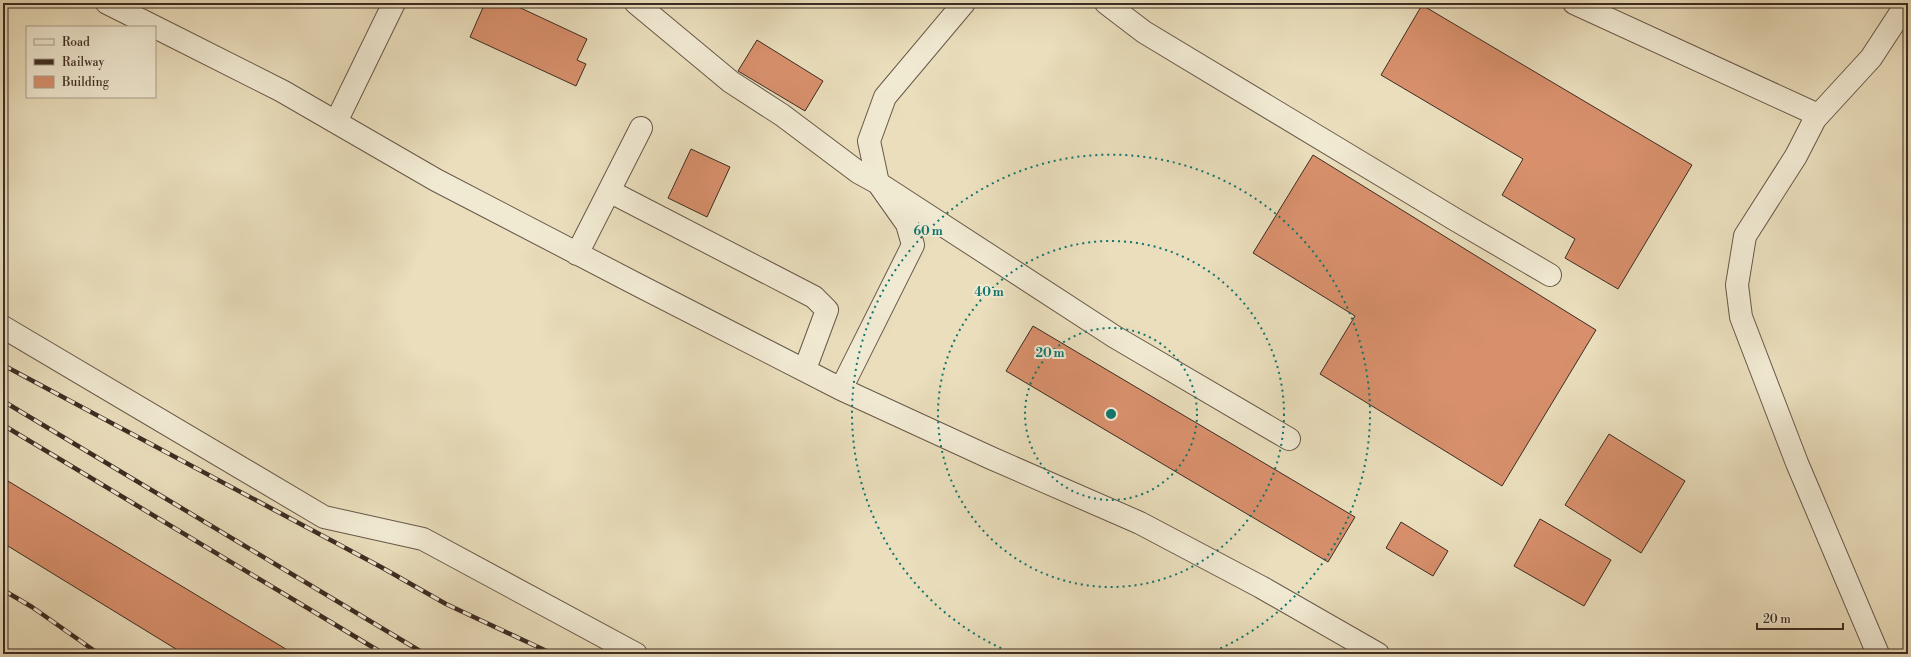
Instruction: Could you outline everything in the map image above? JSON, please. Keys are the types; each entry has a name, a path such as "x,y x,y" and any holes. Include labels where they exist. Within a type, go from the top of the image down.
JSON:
{"lane":[{"path":"107,3 153,26"},
{"path":"336,122 394,3"},
{"path":"636,3 731,82 782,115 858,172 878,183 1115,336 1289,439"},
{"path":"841,389 913,246 907,224 878,183 868,142 885,97 964,3"},
{"path":"1106,3 1144,32 1550,275"},
{"path":"1574,3 1818,115"},
{"path":"1878,654 1794,455 1741,317 1737,285 1745,236 1792,162 1818,115 1871,58 1907,3"},
{"path":"156,28 282,91 436,180 577,254 805,369 841,389 991,458 1140,523 1261,587 1378,654"},
{"path":"577,254 641,128"},
{"path":"609,191 814,297 827,310 805,369"},
{"path":"3,328 324,517 423,539 636,654"}],"building":[{"path":"485,3 510,3 587,39 577,60 586,64 576,86 470,37"},
{"path":"1422,5 1692,165 1618,289 1565,258 1575,239 1502,195 1523,159 1381,75"},
{"path":"757,40 823,81 805,111 738,71"},
{"path":"691,149 730,167 707,217 668,198"},
{"path":"1313,155 1596,330 1502,486 1320,374 1355,316 1253,253"},
{"path":"1033,326 1355,517 1328,562 1006,371"},
{"path":"1609,434 1685,481 1641,553 1565,505"},
{"path":"3,478 294,654 184,654 3,543"},
{"path":"1540,519 1611,560 1584,606 1514,566"},
{"path":"1401,522 1448,551 1433,576 1386,548"}],"railway":[{"path":"3,365 381,567 446,604 553,654"},
{"path":"3,401 425,654"},
{"path":"3,425 384,654"},
{"path":"3,590 32,607 99,654"}]}
